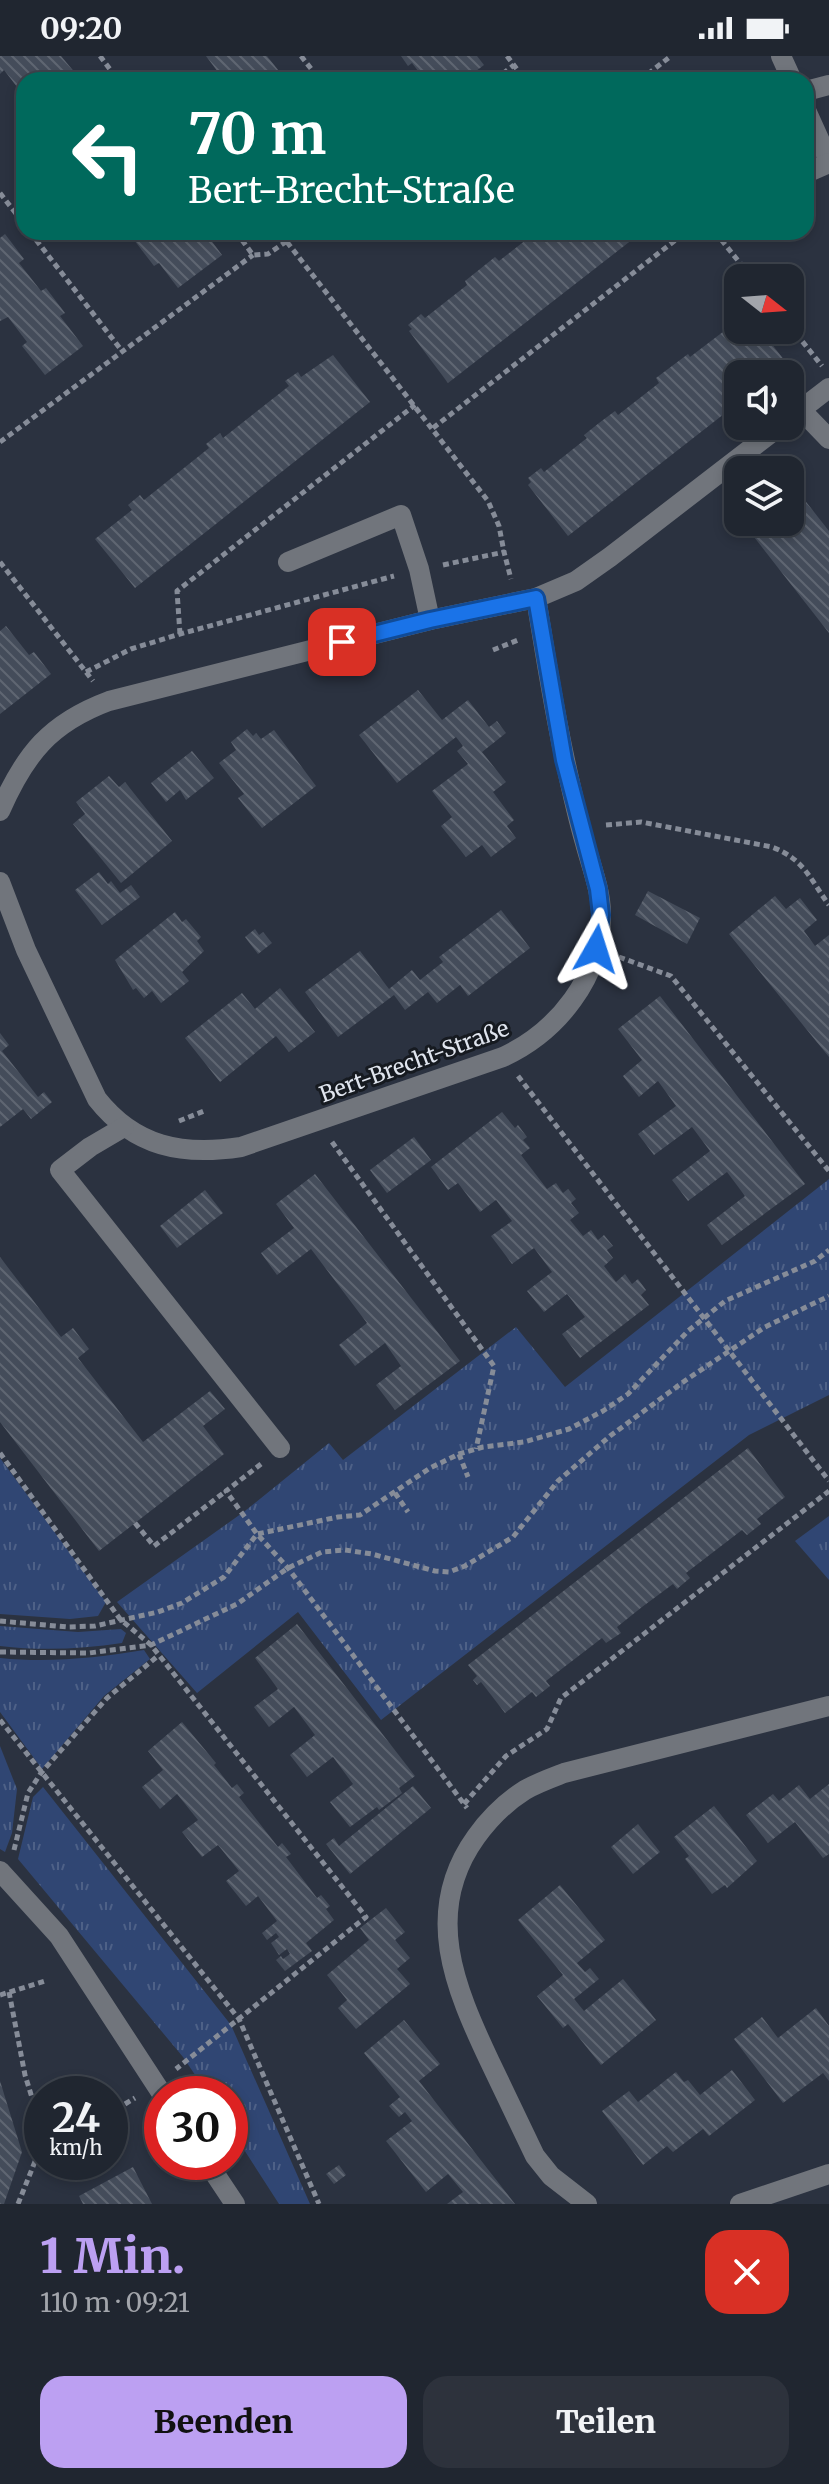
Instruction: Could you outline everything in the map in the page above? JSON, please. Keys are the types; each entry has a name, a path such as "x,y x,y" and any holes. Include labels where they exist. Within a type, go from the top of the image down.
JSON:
{"street":[{"path":"814,128 829,162"},
{"path":"804,407 829,388"},
{"path":"804,421 829,439"},
{"path":"0,811 10,786 30,756 52,730 80,712 109,701 430,620 527,600 576,581 762,440"},
{"path":"288,562 401,515 419,569 430,620"},
{"name":"Bert-Brecht-Straße","path":"0,882 26,950 97,1099 110,1116 124,1127 139,1137 157,1143 197,1151 241,1147 524,1048 552,1026 572,1002 596,949 601,915 598,889 581,832 551,691 527,600"},
{"path":"124,1127 60,1170 280,1448"},
{"path":"581,2203 551,2176 535,2156 463,2005 448,1944 451,1886 466,1851 502,1808 526,1790 564,1773 829,1706"},
{"path":"0,1871 59,1936 151,2076"},
{"path":"740,2204 829,2174"},
{"path":"219,2180 235,2204"}],"path":[{"path":"301,56 314,72"},
{"path":"507,56 519,72"},
{"path":"650,72 671,56"},
{"path":"505,72 514,65"},
{"path":"0,193 16,214"},
{"path":"36,240 122,351"},
{"path":"242,240 253,255"},
{"path":"0,442 253,255 268,254 290,240"},
{"path":"433,428 676,240"},
{"path":"721,240 741,264"},
{"path":"287,242 488,501 499,526 504,552 527,600"},
{"path":"804,344 829,375"},
{"path":"180,634 177,591 415,405"},
{"path":"86,672 131,649 180,634 419,569 504,552"},
{"path":"0,562 109,701"},
{"path":"581,832 608,825 641,822 772,847 801,862 829,905"},
{"path":"596,949 671,976 829,1171"},
{"path":"503,1057 829,1481"},
{"path":"317,1122 494,1366 476,1449"},
{"path":"0,1621 68,1627 95,1626 158,1612 202,1593 224,1577 257,1534 360,1515 430,1468 459,1454 533,1440 569,1429 628,1394 703,1317 744,1291 815,1261 829,1250"},
{"path":"0,1652 89,1653 151,1645 237,1604 288,1568 322,1552 345,1550 372,1554 435,1571 449,1572 465,1566 513,1537 558,1481 610,1436 765,1327 829,1296"},
{"path":"135,1523 154,1546 280,1448"},
{"path":"0,1453 120,1619 151,1645 366,1917 174,2076"},
{"path":"459,1454 468,1477"},
{"path":"226,1491 257,1534 288,1568 481,1831"},
{"path":"464,1804 506,1756 547,1729 561,1698 829,1491"},
{"path":"395,1493 408,1512"},
{"path":"0,1871 13,1854 28,1793 41,1773 107,1698 159,1655"},
{"path":"0,1720 239,2019 319,2204"},
{"path":"0,1995 45,1981"},
{"path":"9,1992 25,2076"},
{"path":"18,2204 28,2180"}],"green space":[{"path":"829,1179 829,1395 749,1435 381,1720 298,1612 197,1693 117,1602 245,1511 329,1443 343,1460 516,1327 565,1387"},
{"path":"0,1458 106,1602 98,1616 70,1619 0,1614"},
{"path":"829,1516 829,1580 795,1541"},
{"path":"0,1626 78,1632 121,1629 126,1633 122,1643 77,1648 31,1648 0,1646"},
{"path":"144,1650 150,1659 104,1696 42,1769 0,1712 0,1658 72,1659"},
{"path":"0,1746 17,1789 12,1833 5,1852 0,1849"},
{"path":"43,1787 231,2025 310,2204 279,2204 248,2156 248,2076 196,2076 18,1859 33,1797"}],"building":[{"path":"0,56 61,56 74,72 16,72 16,86 4,70 0,74"},
{"path":"206,56 267,56 280,72 218,72"},
{"path":"401,56 477,56 484,65 475,72 419,72 412,63 408,66"},
{"path":"5,234 24,259 19,263 41,291 46,288 65,313 60,316 83,346 45,375 22,346 27,342 8,317 0,321 0,238"},
{"path":"134,240 211,240 222,255 178,288 159,263 154,266"},
{"path":"526,240 632,240 448,383 409,331 412,329 408,325 421,314 425,318 467,285 465,281 495,257 499,261"},
{"path":"724,331 724,344 772,344 784,360 724,360 724,414 568,536 528,485 531,482 528,478 541,468 544,472 587,438 584,435 599,423 615,411 618,415 659,383 656,378 688,354 690,357"},
{"path":"333,355 370,402 135,588 95,539 132,510 128,505 140,495 144,500 209,448 206,444 220,433 223,438 289,386 285,381 298,372 301,377"},
{"path":"804,499 829,531 829,633 754,537 804,536"},
{"path":"6,626 29,655 34,652 51,674 0,714 0,631"},
{"path":"418,690 442,720 468,700 489,727 497,721 506,733 482,752 506,782 493,792 514,820 507,826 516,838 491,857 482,845 466,857 441,826 452,817 432,791 468,764 457,751 463,746 456,737 397,783 359,735"},
{"path":"247,729 261,739 274,730 316,786 262,828 238,798 244,794 219,763 236,750 231,742"},
{"path":"192,751 214,778 186,800 180,790 166,802 151,783"},
{"path":"109,776 119,787 125,782 172,841 121,883 73,824 85,814 76,802"},
{"path":"99,872 120,893 131,885 140,897 102,925 75,890"},
{"path":"648,891 700,918 687,944 635,915"},
{"path":"775,896 786,909 800,898 817,920 804,931 815,946 829,935 829,1057 729,934"},
{"path":"501,910 530,948 468,996 460,985 437,1003 428,992 405,1010 394,995 338,1037 305,992 360,951 389,989 412,970 420,980 443,962 439,957"},
{"path":"175,912 182,922 186,919 201,937 197,941 204,951 182,972 189,981 161,1003 152,991 144,998 136,988 133,990 115,960"},
{"path":"255,929 259,935 263,932 272,943 258,954 245,937"},
{"path":"280,988 315,1032 289,1052 276,1036 220,1082 185,1038 242,993 255,1009"},
{"path":"660,996 805,1184 722,1245 707,1225 745,1196 727,1172 688,1201 672,1180 710,1151 692,1127 654,1155 638,1134 676,1106 658,1081 639,1097 623,1076 642,1060 618,1029"},
{"path":"0,1033 9,1045 2,1051 38,1097 44,1092 52,1102 31,1119 23,1109 0,1127"},
{"path":"502,1112 527,1137 523,1140 530,1148 521,1155 547,1189 556,1183 563,1193 568,1189 576,1199 571,1203 579,1213 570,1220 583,1236 591,1230 598,1240 604,1235 613,1246 607,1250 613,1258 604,1266 616,1282 625,1274 632,1284 638,1279 646,1290 641,1295 649,1305 580,1358 562,1334 585,1317 567,1294 544,1312 527,1291 552,1272 534,1248 512,1264 491,1236 512,1221 496,1200 480,1212 458,1183 448,1190 431,1167"},
{"path":"414,1137 431,1160 387,1193 370,1170"},
{"path":"315,1174 460,1361 395,1410 376,1385 401,1366 385,1343 355,1366 339,1345 367,1323 311,1249 277,1275 261,1253 294,1228 276,1204"},
{"path":"205,1190 223,1213 177,1248 160,1226"},
{"path":"0,1257 61,1337 73,1328 89,1349 78,1358 143,1442 210,1391 225,1409 203,1426 224,1454 99,1551 0,1422"},
{"path":"748,1448 785,1497 757,1519 761,1524 747,1535 742,1530 686,1573 690,1578 677,1589 673,1584 642,1607 617,1627 621,1633 606,1643 602,1638 546,1681 550,1686 536,1697 532,1692 505,1713 481,1682 477,1685 473,1680 477,1676 468,1665"},
{"path":"297,1624 415,1776 399,1788 402,1793 350,1827 330,1802 353,1784 333,1757 307,1777 290,1755 315,1735 294,1707 269,1727 254,1707 278,1689 255,1658"},
{"path":"182,1722 232,1788 237,1784 244,1793 239,1797 278,1847 282,1843 291,1854 286,1857 317,1898 321,1895 330,1906 326,1909 334,1920 306,1943 312,1951 285,1971 276,1960 290,1954 287,1949 279,1955 271,1943 279,1937 276,1933 267,1940 262,1933 277,1921 258,1896 246,1906 226,1881 239,1871 218,1845 202,1857 182,1832 198,1820 177,1794 160,1809 142,1787 163,1770 148,1751"},
{"path":"829,1784 829,1854 823,1858 795,1822 768,1843 746,1815 773,1794 779,1801 799,1785 810,1799"},
{"path":"413,1786 431,1808 350,1874 326,1844 334,1838 339,1846"},
{"path":"714,1806 757,1861 727,1888 725,1885 712,1894 685,1859 689,1856 674,1837"},
{"path":"638,1824 660,1852 633,1874 611,1847"},
{"path":"560,1885 605,1940 577,1963 585,1972 590,1968 599,1979 574,1999 584,2011 623,1979 656,2020 601,2065 568,2024 563,2028 537,1996 563,1975 518,1920"},
{"path":"386,1908 405,1932 395,1940 410,1958 397,1969 410,1984 356,2029 338,2008 347,2000 327,1975 369,1940 360,1928"},
{"path":"816,2008 829,2026 829,2081 823,2073 783,2103 734,2039 762,2017 778,2038"},
{"path":"404,2020 440,2064 419,2081 515,2204 447,2204 463,2192 448,2174 426,2192 386,2141 412,2121 405,2112 399,2117 389,2106 400,2097 364,2053"},
{"path":"732,2070 755,2100 709,2136 703,2129 673,2152 667,2146 643,2165 602,2111 629,2091 638,2102 676,2072 684,2082 688,2080 700,2095"},
{"path":"0,2081 22,2152 4,2204 0,2204"},
{"path":"339,2165 346,2175 334,2184 326,2174"},
{"path":"133,2167 152,2204 83,2204 79,2196 109,2180 128,2180 128,2170"}],"route":[{"path":"342,642 536,598 564,760 598,889 601,915 596,949"}]}
